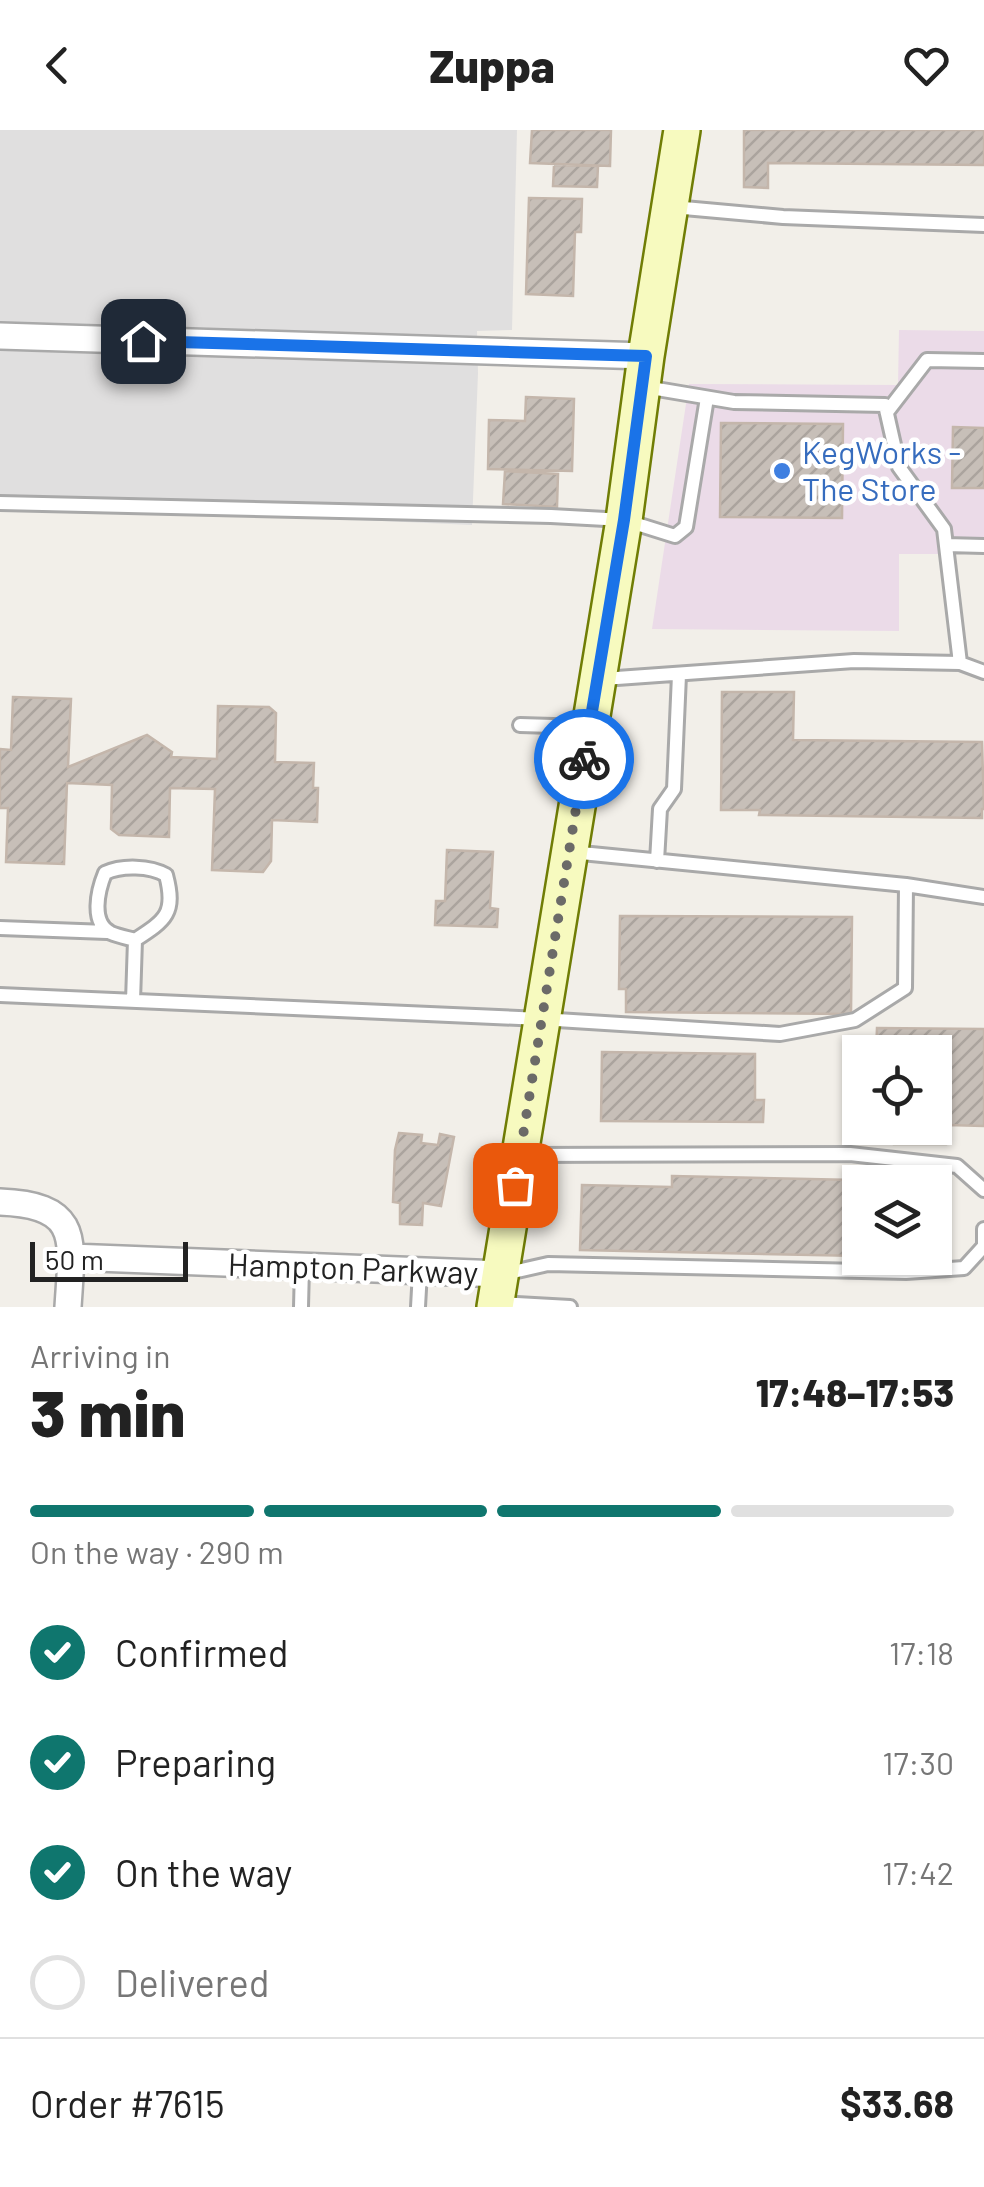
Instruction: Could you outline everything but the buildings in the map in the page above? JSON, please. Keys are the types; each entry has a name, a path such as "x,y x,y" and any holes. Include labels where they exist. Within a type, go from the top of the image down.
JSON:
{"main road":[{"path":"497,1295 624,520 682,130"}],"street":[{"path":"0,336 644,372"},
{"path":"0,1202 44,1207 65,1227 71,1257 68,1307"},
{"name":"Hampton Parkway","path":"71,1257 420,1271 497,1295"}],"lane":[{"path":"670,206 783,217 984,225"},
{"path":"887,412 928,360 984,361"},
{"path":"644,372 707,398 734,402 885,404 899,467 944,529 960,663"},
{"path":"0,503 551,516 624,520 676,536 686,528 707,398"},
{"path":"946,545 984,546"},
{"path":"597,680 854,661 960,663 984,672"},
{"path":"657,861 660,809 674,789 679,675"},
{"path":"520,724 590,727"},
{"path":"569,852 906,885 984,898"},
{"path":"0,928 107,932 136,940 168,916 172,896 166,876 156,870 115,868 104,872 98,907 100,922 107,932"},
{"path":"0,995 541,1019 780,1034 855,1020 905,988 906,885"},
{"path":"133,1001 136,940"},
{"path":"520,1156 850,1154 957,1166 984,1190"},
{"path":"497,1295 548,1264 906,1272 964,1268 984,1246 984,1229"},
{"path":"301,1307 302,1266"},
{"path":"418,1307 420,1271"},
{"path":"497,1295 570,1307"}],"shaded area":[{"path":"0,130 517,130 512,330 477,331 472,525 0,504"},
{"path":"899,330 984,331 984,554 899,554 899,631 652,629 689,384 898,385"}],"way so far":[{"path":"515,1185 584,759"}],"place":[{"name":"KegWorks - The Store","path":"782,471"}],"route":[{"path":"143,341 646,356 624,520 584,759"}]}
